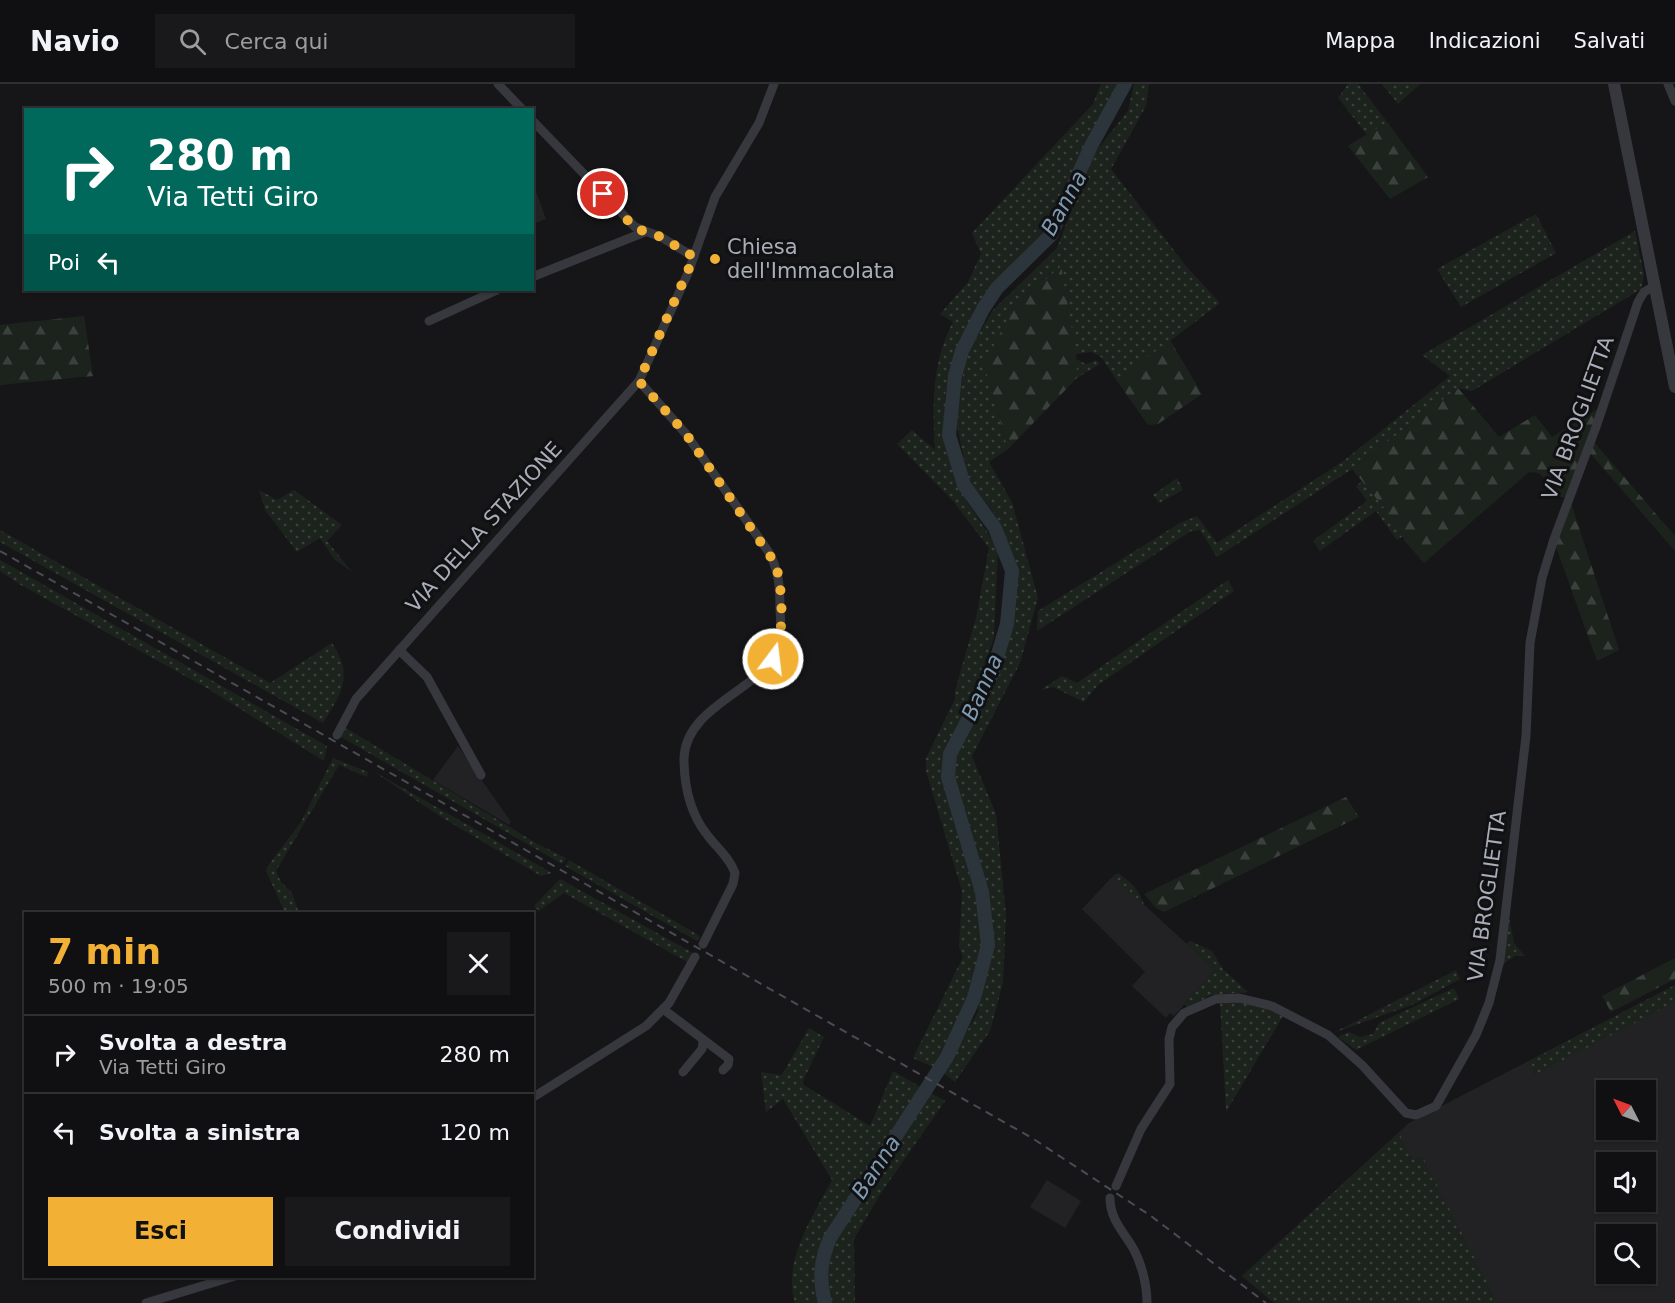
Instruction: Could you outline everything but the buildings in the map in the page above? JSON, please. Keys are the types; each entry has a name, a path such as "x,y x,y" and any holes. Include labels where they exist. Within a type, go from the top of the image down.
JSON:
{"street":[{"path":"498,84 521,108"},
{"name":"VIA DELLA STAZIONE","path":"337,735 356,699 639,381 694,257 715,197 759,123 774,84"},
{"path":"1614,84 1675,387"},
{"path":"1668,84 1675,101"},
{"path":"534,122 635,228 661,237 694,257"},
{"path":"534,276 636,238 645,232"},
{"name":"VIA BROGLIETTA","path":"1116,1186 1141,1129 1170,1084 1169,1039 1172,1027 1184,1013 1216,999 1239,998 1272,1006 1322,1032 1362,1065 1406,1113 1416,1115 1436,1106 1483,1019 1497,975 1522,770 1530,643 1542,578 1638,302 1644,292 1654,286"},
{"path":"429,321 495,291"},
{"path":"639,381 678,424 704,459 768,551 775,563 779,579 781,629 777,652 756,676 714,707 685,748 685,773 695,816 735,873 733,884 703,944"},
{"path":"399,650 427,677 481,775"},
{"path":"534,1097 607,1053 646,1026 663,1009 695,957"},
{"path":"663,1009 703,1042 729,1059 728,1065 723,1070"},
{"path":"683,1072 702,1049 703,1042"},
{"path":"1110,1198 1113,1217 1135,1251 1146,1287 1147,1303"},
{"path":"146,1303 228,1278"}],"shaded area":[{"path":"534,186 546,219 534,224"},
{"path":"458,746 511,822 509,825 433,780"},
{"path":"1113,876 1215,970 1174,1016 1170,1013 1166,1018 1132,986 1145,972 1082,909"},
{"path":"1675,985 1675,1303 1274,1303 1242,1276 1409,1123"},
{"path":"1047,1180 1081,1201 1065,1228 1030,1207"}],"green space":[{"path":"1101,84 1117,84 1099,127 1078,161 1059,212 1037,246 975,308 957,351 945,395 945,432 958,481 965,499 998,548 994,637 973,700 944,752 945,778 978,890 984,940 973,995 935,1068 913,1058 963,957 959,947 962,891 926,771 926,758 955,699 955,691 976,618 989,548 953,501 897,444 912,430 935,450 934,401 937,368 953,322 940,314 968,282 981,254 972,233 1093,104"},
{"path":"1134,84 1149,84 1146,106 1111,169 1186,266 1220,303 1117,381 1101,357 1092,352 984,364 1008,449 989,462 1012,502 1038,598 1020,663 972,756 996,814 1006,915 1003,983 990,1031 955,1082 943,1073 977,1014 992,947 988,894 954,779 954,756 996,678 1011,627 1017,570 994,513 968,480 956,420 966,356 993,310 1057,248 1092,156 1128,111"},
{"path":"1348,84 1358,84 1387,122 1368,136 1338,98"},
{"path":"1382,84 1420,84 1398,104"},
{"path":"1387,122 1428,177 1390,199 1348,146"},
{"path":"1536,214 1556,253 1461,307 1437,269"},
{"path":"1635,231 1644,275 1641,289 1472,391 1458,388 1352,469 1217,557 1200,530 1191,531 1037,631 1038,611 1180,523 1197,516 1217,543 1342,462 1450,376 1422,355"},
{"path":"1061,266 1076,353 1077,378 1008,449 984,364 1014,307"},
{"path":"84,316 93,376 0,385 0,325"},
{"path":"1170,340 1202,394 1158,424 1148,425 1117,381"},
{"path":"1076,359 1086,364 1096,360 1100,364 1077,378"},
{"path":"1458,388 1499,437 1535,415 1552,437 1601,407 1567,497 1561,497 1539,473 1529,472 1424,563 1404,540 1400,527 1352,469"},
{"path":"1594,442 1675,536 1675,551 1590,453"},
{"path":"1177,478 1183,490 1159,503 1153,495"},
{"path":"1362,481 1400,527 1403,536 1397,540 1376,511 1320,551 1313,541 1367,501 1356,486"},
{"path":"259,490 277,500 294,490 342,525 327,541 352,572 335,560 320,538 297,552 265,510"},
{"path":"1571,503 1619,650 1597,661 1555,544"},
{"path":"0,530 270,683 332,643 343,665 344,675 336,702 323,723 0,542"},
{"path":"0,560 327,746 324,761 205,687 21,585 0,571"},
{"path":"1228,580 1234,591 1098,685 1084,702 1053,687 1041,690 1062,676 1077,683"},
{"path":"346,728 536,843 566,858 562,864 341,737"},
{"path":"333,758 368,772 367,777 339,765 276,871 281,882 292,893 299,912 285,912 266,871 301,822"},
{"path":"373,771 552,873 541,876 441,817"},
{"path":"1346,797 1359,817 1164,912 1156,908 1144,894"},
{"path":"569,860 700,936 697,941 565,866"},
{"path":"1118,873 1134,887 1144,905 1113,876"},
{"path":"560,879 693,953 689,963 564,893 539,911 534,906"},
{"path":"1508,912 1514,943 1525,956 1515,956 1503,964"},
{"path":"1190,941 1212,951 1223,969 1248,992 1211,995 1188,1008 1184,1002 1214,970 1186,944"},
{"path":"1675,958 1675,979 1611,1012 1602,996"},
{"path":"1456,970 1460,979 1414,1004 1333,1033"},
{"path":"1675,985 1675,1002 1533,1076 1533,1066 1528,1062"},
{"path":"1454,988 1459,999 1356,1050 1338,1037 1349,1032 1360,1037 1373,1034 1379,1023"},
{"path":"1240,1000 1263,1005 1283,1016 1226,1112 1220,1002"},
{"path":"809,1028 824,1037 803,1081 804,1085 870,1126 893,1071 945,1101 879,1196 854,1239 855,1303 795,1303 792,1287 796,1255 832,1180 783,1099 766,1112 761,1072 782,1075"},
{"path":"1399,1133 1413,1160 1422,1156 1498,1303 1274,1303 1242,1276"}],"waterway":[{"name":"Banna","path":"825,1303 822,1270 824,1254 830,1238 947,1057 974,998 988,945 982,892 948,777 950,754 992,674 1007,624 1012,571 995,528 964,485 949,435 955,376 962,351 983,309 997,288 1051,235 1091,146 1125,84"}],"railway":[{"path":"0,551 1032,1138 1151,1216 1266,1303"}],"place":[{"name":"Chiesa dell'Immacolata","path":"715,259"}],"route":[{"path":"603,194 635,228 653,233 694,257 639,381 686,434 775,563 779,579 781,629 777,652 773,659"}]}
